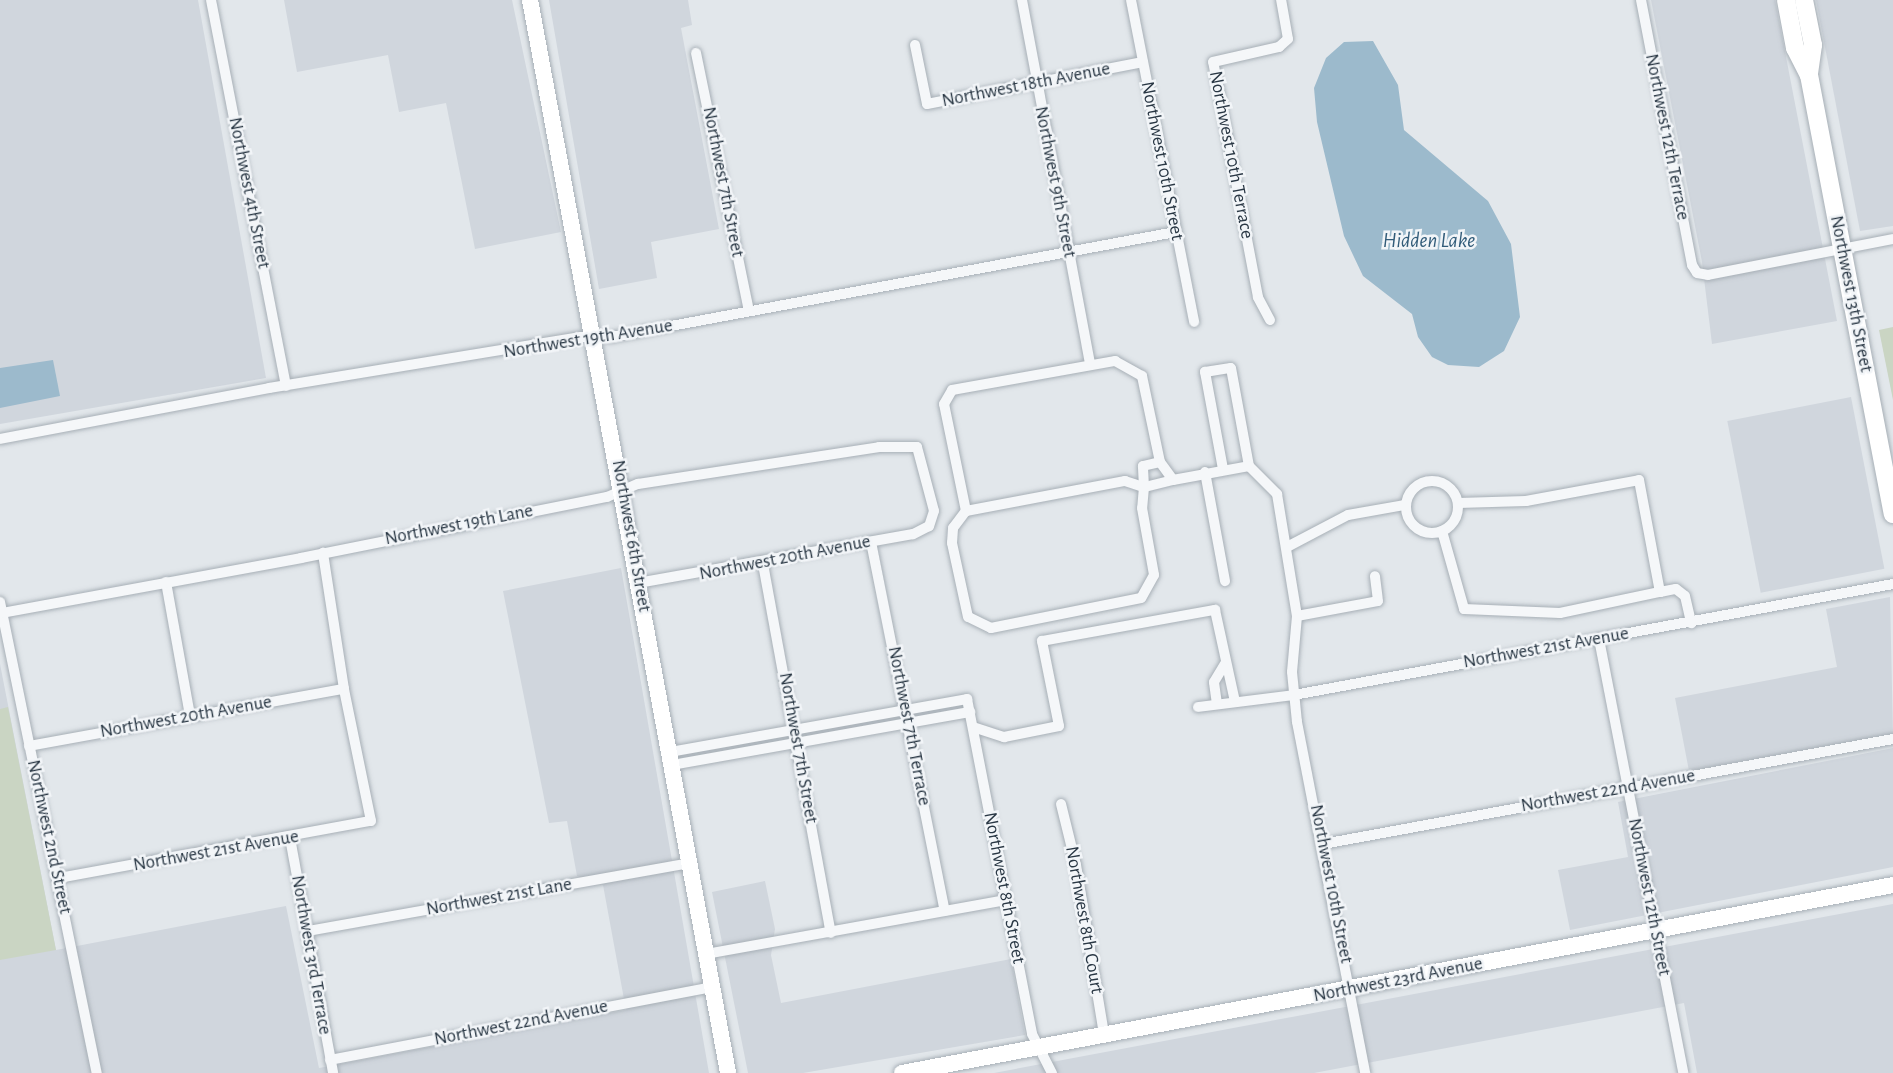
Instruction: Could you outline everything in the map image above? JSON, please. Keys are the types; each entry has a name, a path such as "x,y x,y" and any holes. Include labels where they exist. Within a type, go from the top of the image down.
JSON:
{"main road":[{"name":"Northwest 6th Street","path":"530,0 623,491 728,1073"},
{"name":"Northwest 13th Street","path":"1786,0 1795,48 1809,75"},
{"path":"1794,0 1799,26 1812,45"},
{"name":"Northwest 13th Street","path":"1804,0 1812,45 1809,75 1893,514"},
{"name":"Northwest 23rd Avenue","path":"902,1073 1893,885"}],"street":[{"name":"Northwest 4th Street","path":"211,0 286,386"},
{"name":"Northwest 9th Street","path":"1022,0 1090,364"},
{"name":"Northwest 10th Street","path":"1131,0 1194,322"},
{"name":"Northwest 10th Terrace","path":"1270,320 1258,297 1213,62 1279,47 1288,39 1280,0"},
{"name":"Northwest 12th Terrace","path":"1641,0 1692,265 1697,273 1708,275 1842,248"},
{"name":"Northwest 18th Avenue","path":"915,45 926,104 1036,85 1143,62"},
{"name":"Northwest 7th Street","path":"696,53 749,311"},
{"name":"Northwest 19th Avenue","path":"0,439 286,386 594,336 612,337 1068,249 1175,232"},
{"path":"1842,248 1893,239"},
{"path":"966,511 944,404 952,390 1115,360 1142,376 1160,462 1173,480"},
{"path":"1223,469 1205,372 1231,368 1249,466 1277,494 1297,616 1294,695"},
{"name":"Northwest 19th Lane","path":"1,607 166,582 323,553 623,491 638,484 860,450 917,447 934,511 929,526"},
{"path":"1160,462 1143,466 1144,486 1143,508 1154,575 1140,598 990,628 968,617 952,543 953,528 966,511 1125,481 1144,486 1205,472 1249,466"},
{"path":"1205,472 1225,581"},
{"path":"1458,503 1526,501 1639,480 1660,592"},
{"path":"1435,481 1450,488 1458,503 1455,519 1442,531 1417,528 1405,505 1412,489 1435,481"},
{"path":"1287,547 1348,515 1405,505"},
{"name":"Northwest 20th Avenue","path":"639,583 763,564 871,542 929,526"},
{"path":"1442,531 1464,609 1560,613 1676,589 1685,596 1691,623"},
{"name":"Northwest 7th Terrace","path":"871,542 945,911"},
{"path":"323,553 344,690"},
{"name":"Northwest 7th Street","path":"763,564 831,933"},
{"path":"1297,616 1378,601 1375,576"},
{"path":"166,582 190,715"},
{"name":"Northwest 21st Avenue","path":"1198,707 1294,695 1893,584"},
{"name":"Northwest 2nd Street","path":"1,607 59,878 97,1073"},
{"path":"973,727 1004,737 1059,726 1042,641 1215,610 1235,702"},
{"name":"Northwest 12th Street","path":"1599,639 1683,1073"},
{"path":"1217,704 1214,682 1225,664"},
{"name":"Northwest 20th Avenue","path":"29,746 190,715 344,690"},
{"name":"Northwest 21st Avenue","path":"59,878 371,821 344,690"},
{"name":"Northwest 10th Street","path":"1294,695 1352,989 1365,1073"},
{"name":"Northwest 8th Street","path":"906,709 968,699 1032,1034 1052,1073"},
{"path":"671,758 906,709"},
{"path":"671,758 797,743 970,712"},
{"name":"Northwest 22nd Avenue","path":"1323,844 1893,738"},
{"name":"Northwest 8th Court","path":"1061,804 1076,864 1104,1035"},
{"name":"Northwest 3rd Terrace","path":"289,838 309,931 308,950 333,1073"},
{"name":"Northwest 21st Lane","path":"309,931 690,863"},
{"path":"706,954 1005,900"},
{"name":"Northwest 22nd Avenue","path":"330,1060 712,987"}],"shaded area":[{"path":"0,0 198,0 266,378 0,424"},
{"path":"284,0 512,0 561,232 475,249 446,103 399,112 388,55 297,72"},
{"path":"549,0 688,0 692,25 681,28 719,229 651,242 657,278 599,289"},
{"path":"1651,0 1775,0 1837,321 1712,344 1702,262"},
{"path":"1816,0 1893,0 1893,226 1860,231"},
{"path":"1851,397 1884,569 1761,593 1727,421"},
{"path":"621,568 709,1073 0,1073 0,664 56,950 286,906 319,1068 626,1010 603,885 577,876 567,821 549,823 503,591"},
{"path":"1890,597 1893,734 1689,771 1675,698 1837,667 1826,609"},
{"path":"1893,748 1893,867 1570,930 1558,870 1628,857 1618,802"},
{"path":"765,881 775,929 771,955 781,1003 1011,959 1025,1035 803,1073 748,1073 712,892"},
{"path":"1893,904 1893,1073 1697,1073 1684,1003 1314,1073 994,1073"}],"green space":[{"path":"1893,327 1893,400 1879,330"},
{"path":"8,707 56,950 0,960 0,709"}],"water":[{"name":"Hidden Lake","path":"1373,41 1398,85 1404,130 1488,201 1511,244 1520,317 1504,351 1479,367 1448,365 1432,357 1418,337 1412,314 1363,276 1344,236 1317,122 1314,88 1326,58 1344,42"},
{"path":"53,360 60,396 0,408 0,368"}]}
